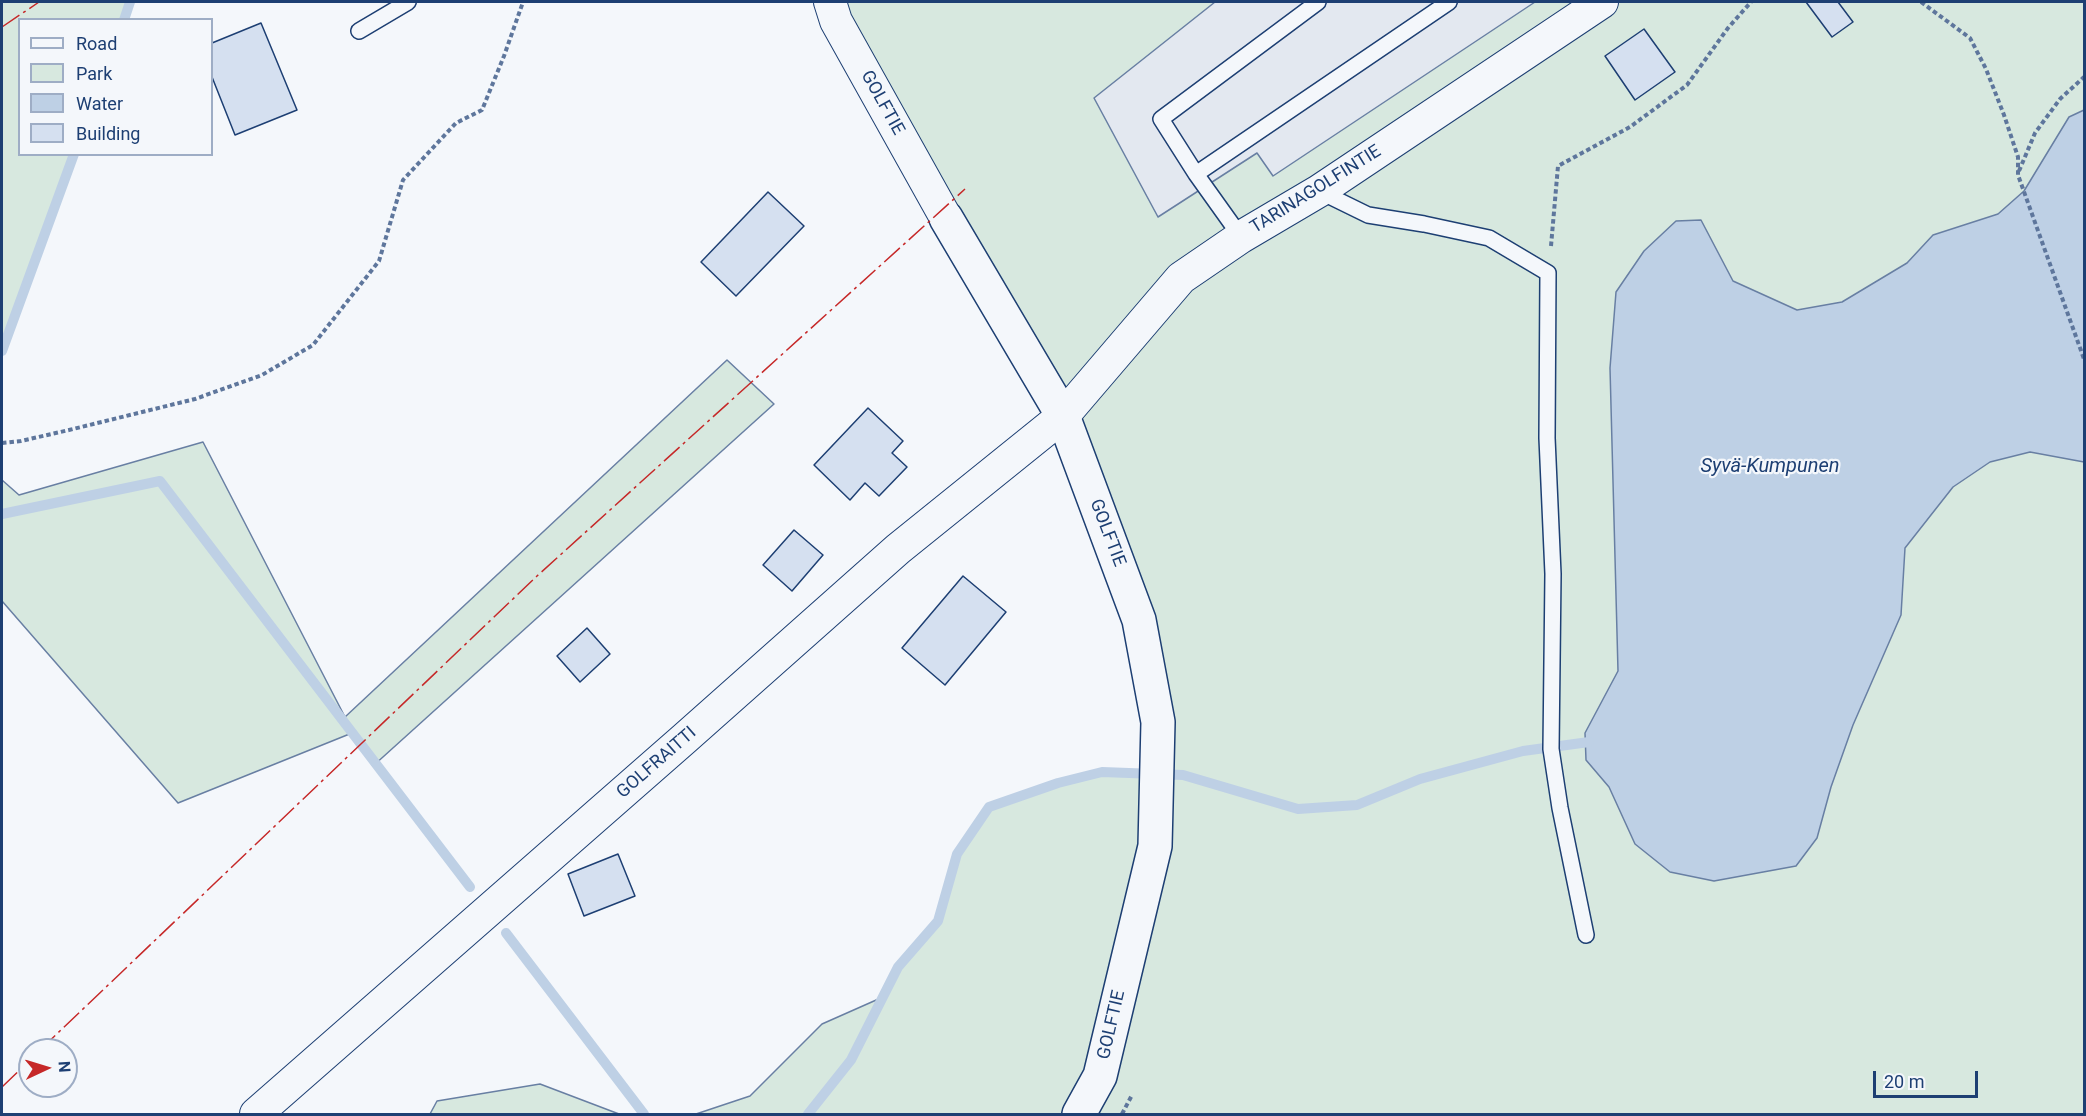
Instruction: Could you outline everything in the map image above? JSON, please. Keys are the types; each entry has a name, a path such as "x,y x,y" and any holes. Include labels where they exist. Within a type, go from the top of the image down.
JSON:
{"street":[{"name":"GOLFTIE","path":"830,2 836,21 946,218 1063,416 1139,620 1158,722 1155,846 1100,1076 1079,1114"},
{"name":"TARINAGOLFINTIE","path":"1063,416 1181,278 1241,237 1319,191 1602,2"},
{"name":"GOLFRAITTI","path":"256,1114 897,549 1063,416"}],"lane":[{"path":"359,31 408,2"},
{"path":"1241,237 1196,174 1161,119 1318,2"},
{"path":"1196,174 1449,2"},
{"path":"1319,191 1368,215 1489,238 1548,273 1547,438 1553,574 1551,749 1560,808 1586,935"}],"path":[{"path":"2,443 60,433 195,399 262,375 313,345 378,261 403,180 456,123 482,110 523,2"},
{"path":"1548,273 1558,166 1630,127 1687,85 1728,28 1751,2"},
{"path":"1921,2 1970,39 1986,69 2018,157 2018,175 2085,359"},
{"path":"2018,175 2035,133 2061,99 2085,77"}],"green space":[{"path":"2,2 130,2 124,18 18,18 18,156 74,156 2,351"},
{"path":"830,2 2084,2 2084,1114 696,1114 750,1096 822,1024 883,997 910,953 938,921 957,854 989,807 1058,783 1102,772 1156,775 1158,722 1063,416"},
{"path":"727,360 774,404 373,766 352,733 178,803 2,601 2,480 19,495 203,442 345,717"},
{"path":"540,1084 619,1114 430,1114 437,1101"}],"shaded area":[{"path":"1215,2 1535,2 1273,176 1257,153 1158,217 1094,98"}],"water":[{"name":"Syvä-Kumpunen","path":"2084,110 2084,462 2030,452 1990,462 1953,487 1905,548 1901,615 1853,725 1831,787 1817,838 1796,866 1714,881 1670,872 1635,844 1609,787 1586,760 1585,733 1618,671 1610,368 1616,292 1644,251 1676,221 1701,220 1733,281 1797,310 1842,302 1907,263 1933,235 1998,214 2024,191 2069,117"}],"building":[{"path":"1806,2 1838,2 1853,22 1832,37"},
{"path":"261,23 297,110 235,135 213,80 213,43"},
{"path":"1644,29 1675,72 1635,100 1605,56"},
{"path":"768,192 804,226 736,296 701,262"},
{"path":"868,408 903,441 892,453 907,467 879,496 865,483 850,500 814,465"},
{"path":"794,530 823,555 792,591 763,565"},
{"path":"963,576 1006,612 945,685 902,648"},
{"path":"587,628 610,654 580,682 557,656"},
{"path":"618,854 635,896 584,916 568,874"}],"waterway":[{"path":"125,18 130,2"},
{"path":"2,351 73,156"},
{"path":"2,514 160,481 470,887"},
{"path":"808,1114 851,1060 898,967 938,921 957,854 989,807 1058,783 1102,772 1183,775 1298,809 1357,805 1420,779 1523,751 1589,742"},
{"path":"506,933 644,1114"}],"power":[{"path":"2,27 39,2"},
{"path":"53,1038 537,576 965,189"},
{"path":"2,1087 18,1072"}]}
